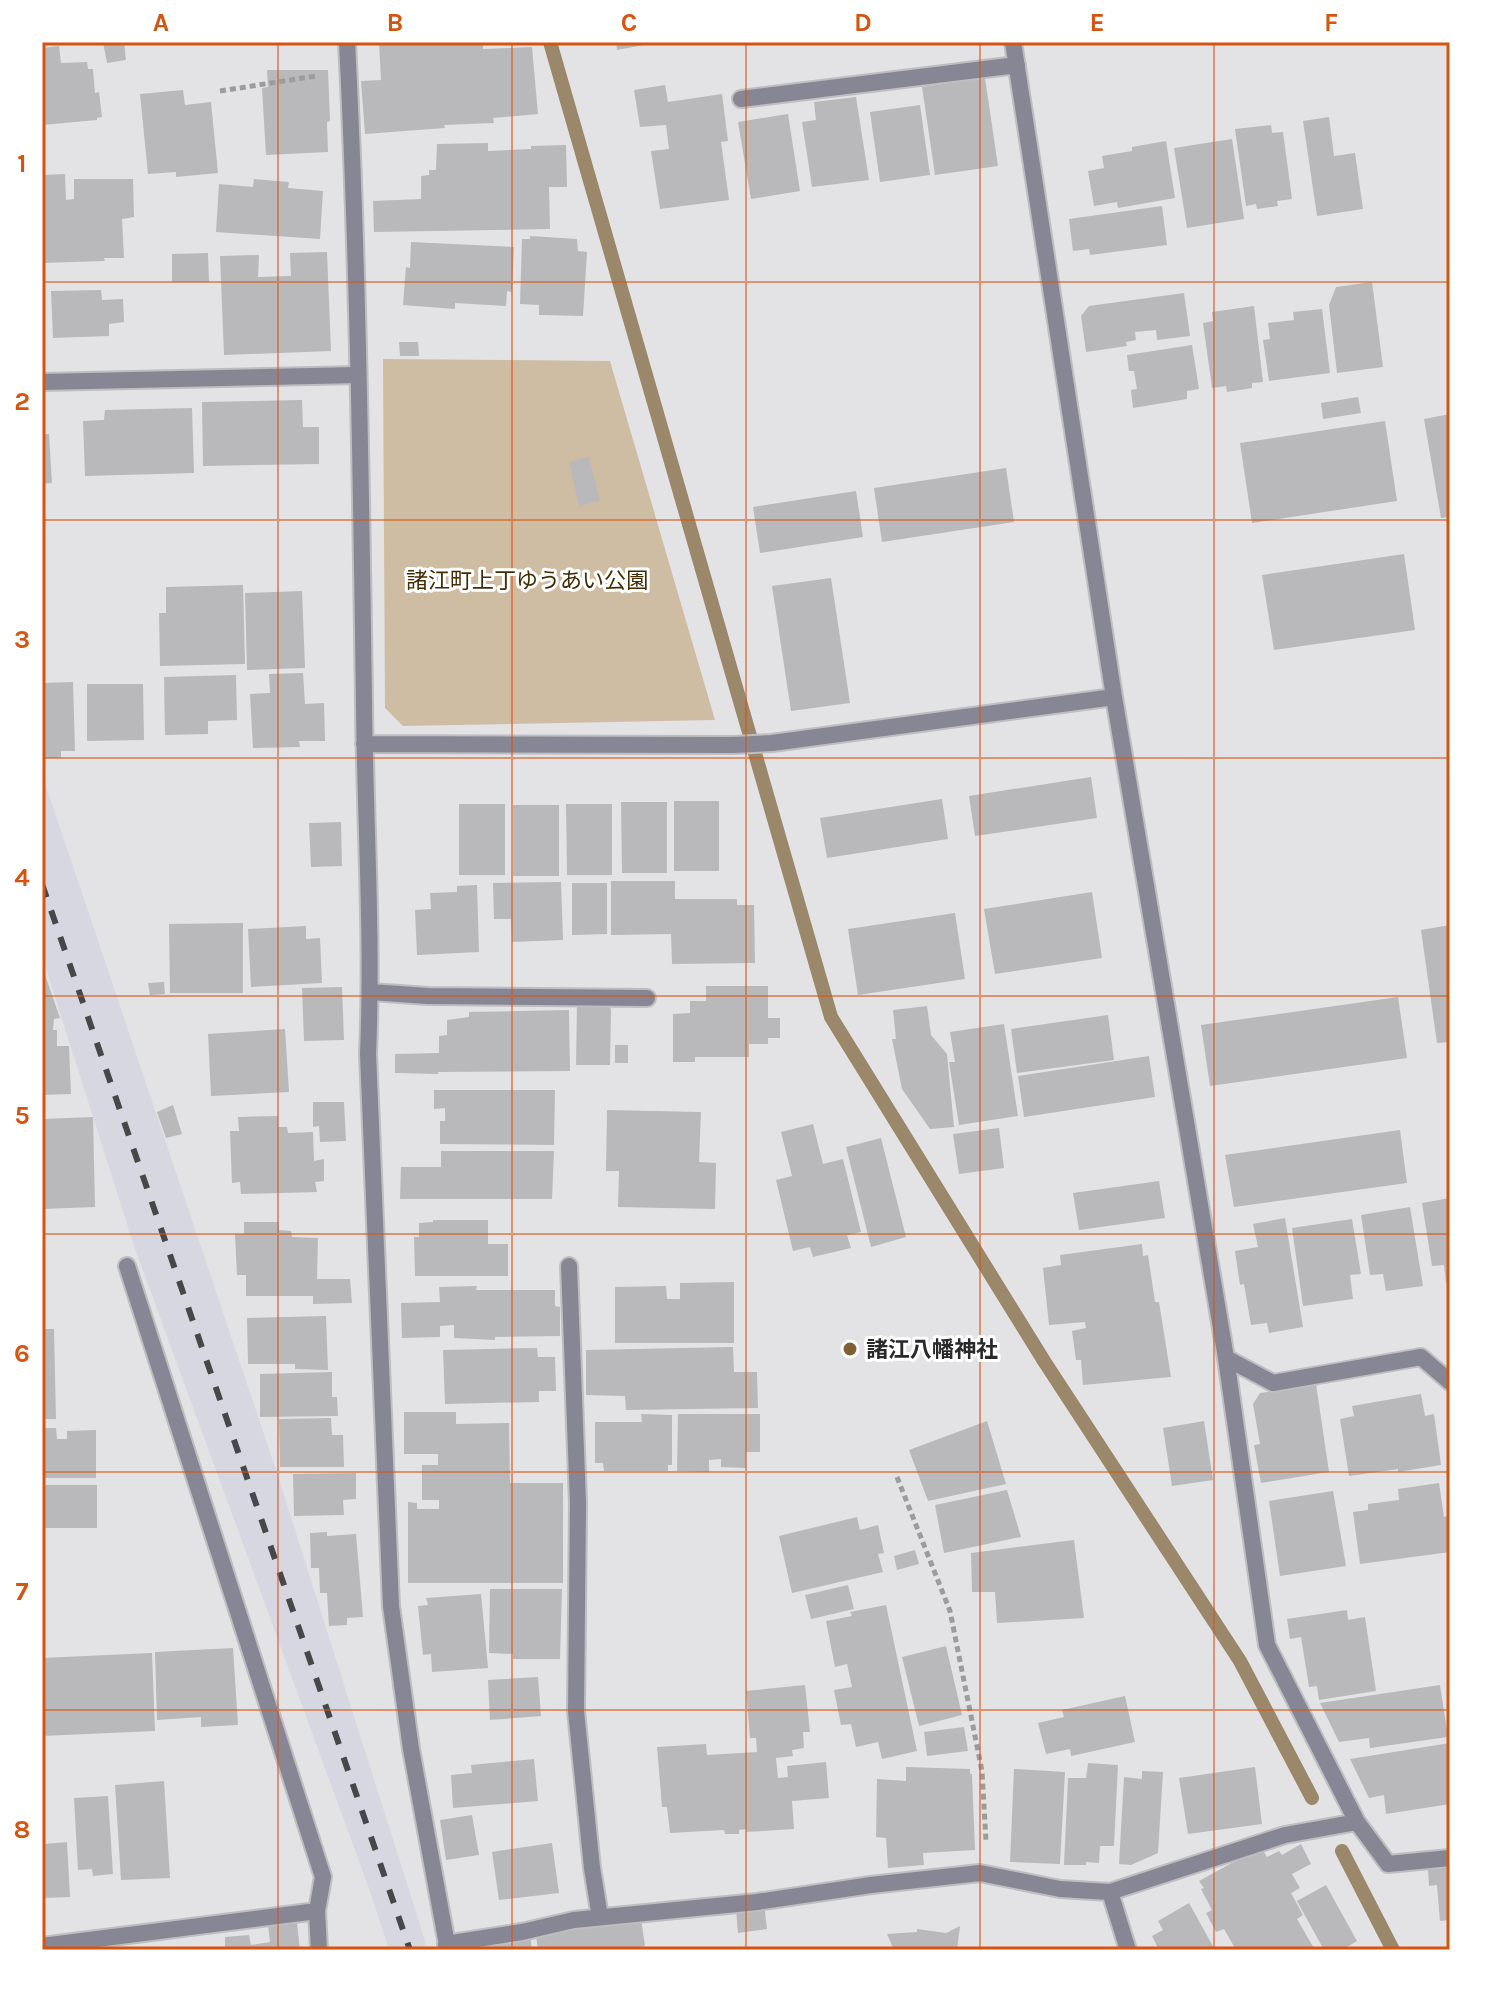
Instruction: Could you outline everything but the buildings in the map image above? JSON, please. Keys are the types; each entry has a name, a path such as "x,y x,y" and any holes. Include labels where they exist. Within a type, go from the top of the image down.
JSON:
{"street":[{"path":"347,42 355,201 371,992 368,1054 391,1606 411,1749 447,1947 574,1920 757,1902 980,1873 1060,1889 1110,1892 1285,1835 1357,1822"},
{"path":"1013,42 1114,697 1226,1358 1267,1645 1357,1822 1388,1864 1450,1858"},
{"path":"741,99 1017,65"},
{"path":"42,382 358,375"},
{"path":"364,744 772,743 1114,697"},
{"path":"371,992 428,996 647,998"},
{"path":"127,1266 323,1877 317,1911 319,1950"},
{"path":"569,1266 578,1503 576,1711 600,1917"},
{"path":"1226,1358 1273,1383 1421,1357 1450,1382"},
{"path":"1110,1892 1128,1950"},
{"path":"42,1946 317,1911"}],"path":[{"path":"220,91 349,71"},
{"path":"897,1477 950,1611 982,1771 987,1858 980,1873"}],"shaded area":[{"path":"42,774 277,1473 428,1950 389,1950 134,1246 42,956"}],"green space":[{"name":"諸江町上丁ゆうあい公園","path":"383,359 610,361 715,720 403,726 385,708"}],"waterway":[{"path":"550,42 831,1017 1044,1361 1240,1661 1312,1798"},
{"path":"1342,1851 1393,1950"}],"railway":[{"path":"42,884 410,1950"}],"place":[{"name":"諸江八幡神社","path":"850,1349"}]}
